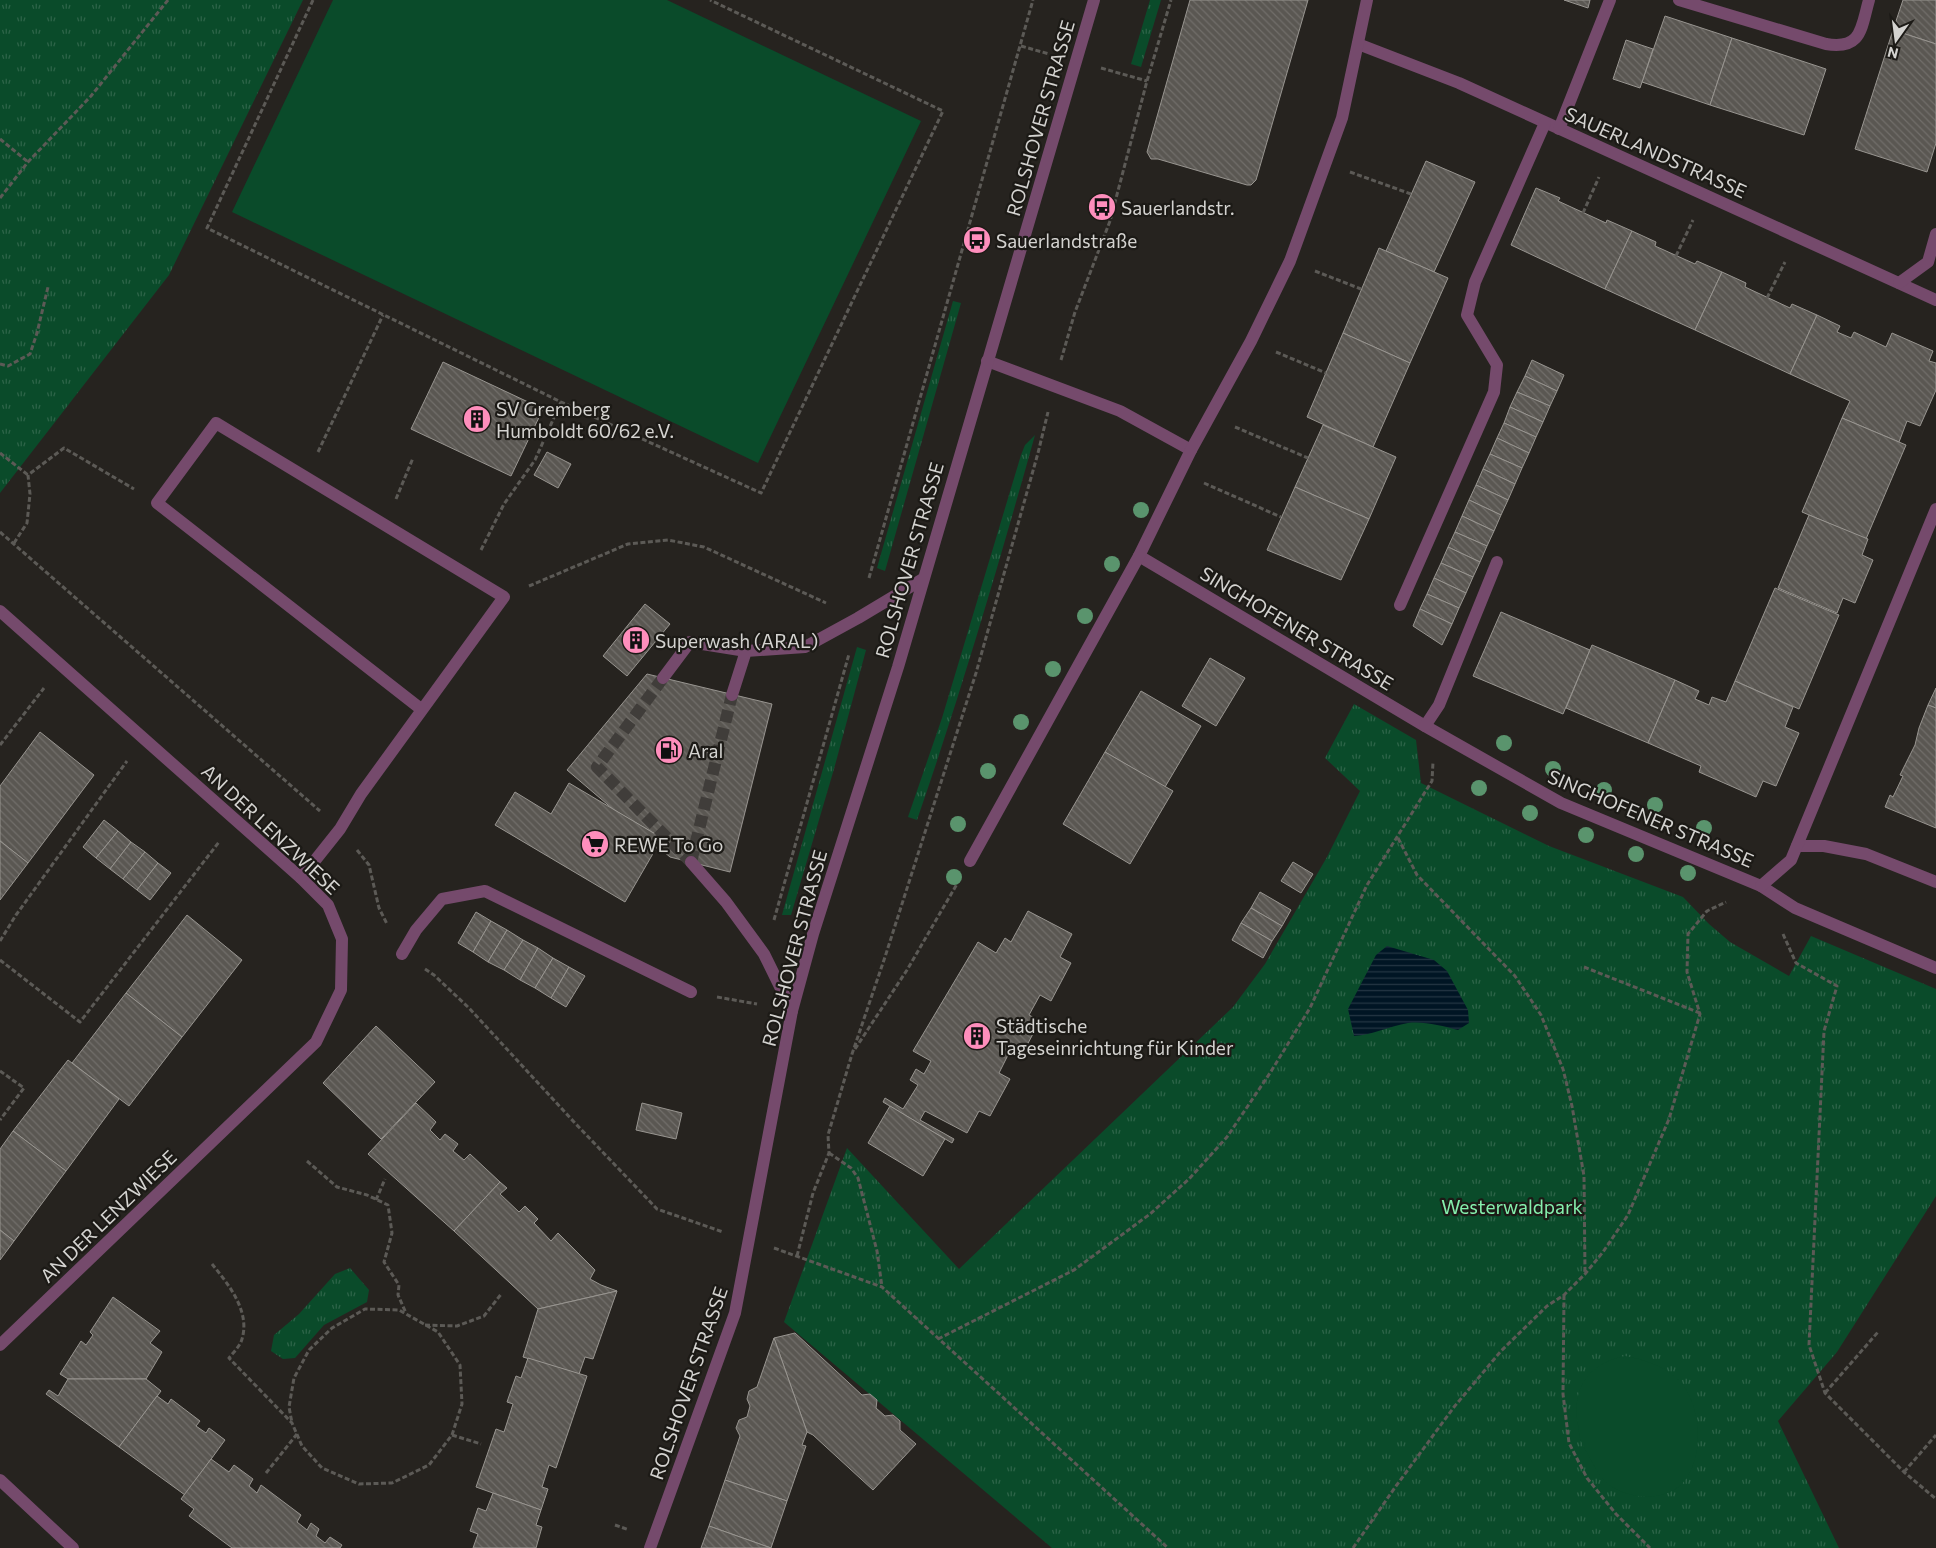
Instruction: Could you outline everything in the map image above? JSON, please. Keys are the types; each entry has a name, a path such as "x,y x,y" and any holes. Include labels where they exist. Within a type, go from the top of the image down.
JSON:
{"street":[{"name":"ROLSHOVER STRASSE","path":"650,1548 735,1313 792,1011 813,934 898,667 1094,0"},
{"path":"970,861 1139,556 1191,450 1251,341 1290,261 1342,118 1367,0"},
{"path":"1559,129 1610,0"},
{"path":"1679,0 1826,44 1840,46 1852,42 1860,32 1869,0"},
{"name":"SAUERLANDSTRASSE","path":"1358,44 1459,84 1936,300"},
{"path":"1400,605 1494,392 1496,365 1467,315 1475,282 1545,123"},
{"path":"1899,283 1928,262 1936,234"},
{"path":"988,361 1120,410 1191,450"},
{"path":"301,878 340,829 361,794 421,709 504,597 216,423 157,503 421,709"},
{"name":"SINGHOFENER STRASSE","path":"1139,556 1425,726 1561,803 1760,886 1791,860 1936,510"},
{"path":"1425,726 1439,705 1497,562"},
{"path":"663,678 690,642 746,652 805,647 923,579"},
{"name":"AN DER LENZWIESE","path":"0,611 301,878 328,905 342,939 341,990 316,1042 0,1345"},
{"path":"732,695 746,652"},
{"path":"1797,846 1824,846 1866,854 1936,882"},
{"path":"690,862 726,902 764,954 792,1011"},
{"path":"1760,886 1795,908 1936,968"},
{"path":"402,954 416,930 442,899 485,891 691,992"},
{"path":"0,1480 73,1548"}],"path":[{"path":"0,198 28,162 91,96 168,0"},
{"path":"313,0 206,228 561,402 762,493 943,111 710,0"},
{"path":"764,954 1033,0"},
{"path":"1168,1548 882,1287 798,1256 813,1193 829,1153 828,1135 852,1054 976,673 1038,454 1054,384 1074,312 1110,221 1147,81 1172,0"},
{"path":"0,139 28,162"},
{"path":"1583,213 1610,152"},
{"path":"1326,163 1411,194"},
{"path":"1676,256 1705,195"},
{"path":"1767,298 1797,238"},
{"path":"1290,261 1361,289"},
{"path":"0,364 8,366 30,354 48,286"},
{"path":"305,477 383,315"},
{"path":"1251,341 1326,373"},
{"path":"469,576 504,504 535,460 561,402"},
{"path":"1210,416 1308,458"},
{"path":"28,474 64,448 157,503"},
{"path":"0,453 28,474 30,494 27,523 14,543"},
{"path":"385,525 413,458"},
{"path":"1180,472 1281,517"},
{"path":"0,532 340,829 369,865 379,908 402,954 434,975 469,1008 657,1209 721,1231"},
{"path":"504,597 628,544 668,540 704,548 858,618"},
{"path":"0,745 61,665"},
{"path":"938,1338 1074,1270 1150,1214 1189,1179 1227,1137 1270,1073 1310,1008 1367,885 1432,781 1425,726"},
{"path":"0,941 16,915 144,739"},
{"path":"0,960 80,1022 236,820"},
{"path":"1398,838 1417,875 1514,976 1541,1015 1563,1069 1572,1106 1584,1176 1585,1274"},
{"path":"852,1054 907,970 970,861"},
{"path":"1353,1548 1454,1406 1501,1351 1547,1306 1564,1295 1585,1274 1603,1252 1628,1215 1650,1168 1669,1119 1700,1014 1687,972 1688,934 1707,911 1760,886"},
{"path":"1780,929 1796,963 1837,986 1824,1031 1809,1345 1825,1393 1904,1472 1936,1499"},
{"path":"1584,967 1700,1014"},
{"path":"691,992 792,1011"},
{"path":"0,1070 24,1088 0,1120"},
{"path":"829,1153 851,1168 858,1178 876,1251 882,1287"},
{"path":"307,1161 337,1187 368,1195 388,1205 392,1232 384,1262 399,1285 398,1295 406,1314"},
{"path":"376,1200 385,1178"},
{"path":"212,1264 230,1285 244,1320 240,1342 229,1358 292,1423"},
{"path":"425,1325 457,1326 484,1316 502,1293"},
{"path":"1564,1295 1562,1394 1569,1444 1587,1478 1616,1514 1650,1548"},
{"path":"365,1309 399,1310 425,1325 438,1332 460,1365 462,1404 452,1435 429,1465 392,1483 359,1484 322,1468 302,1446 292,1423 289,1407 294,1378 309,1350 332,1328 365,1309"},
{"path":"1825,1393 1878,1332"},
{"path":"266,1473 297,1434"},
{"path":"452,1435 481,1444"},
{"path":"1904,1472 1936,1435"}],"green space":[{"path":"0,0 303,0 169,275 0,493"},
{"path":"333,0 667,0 921,121 758,463 232,212"},
{"path":"1150,0 1161,0 1141,67 1131,64"},
{"path":"953,301 961,303 885,571 877,568"},
{"path":"1035,435 979,628 917,820 908,817 942,718 1021,455 1025,445"},
{"path":"857,647 866,650 834,769 791,915 782,915"},
{"name":"Westerwaldpark","path":"1354,704 1416,740 1421,783 1549,846 1683,897 1709,924 1730,942 1789,976 1811,936 1936,989 1936,1196 1837,1352 1778,1421 1839,1548 1052,1548 784,1322 847,1148 959,1269 1233,1007 1265,964 1327,857 1360,791 1325,758"},
{"path":"350,1268 369,1290 367,1302 324,1325 295,1358 283,1359 271,1351 274,1335 299,1314 335,1274"},
{"path":"1625,1356 1653,1364 1674,1376 1682,1384 1694,1407 1698,1442 1692,1468 1686,1479 1679,1486 1671,1492 1661,1495 1636,1496 1611,1486 1599,1474 1580,1439 1577,1400 1585,1379 1601,1365 1612,1359"}],"water":[{"path":"1387,946 1434,960 1447,971 1468,1010 1469,1023 1458,1030 1427,1023 1408,1023 1354,1036 1348,1009 1376,955"}],"building":[{"path":"1190,0 1308,0 1256,180 1251,185 1158,159 1151,159 1147,152"},
{"path":"1564,0 1590,0 1588,8"},
{"path":"1903,0 1936,0 1936,44 1893,30"},
{"path":"1665,16 1732,38 1710,105 1642,82"},
{"path":"1893,30 1936,44 1936,143 1927,172 1855,149"},
{"path":"1732,38 1826,69 1804,135 1710,105"},
{"path":"1626,40 1653,49 1640,88 1613,79"},
{"path":"1426,161 1475,182 1434,272 1386,251"},
{"path":"1536,188 1560,198 1558,201 1606,223 1607,220 1632,231 1605,289 1511,245"},
{"path":"1632,231 1656,242 1655,246 1695,264 1697,261 1722,272 1695,330 1605,289"},
{"path":"1379,248 1448,278 1410,363 1343,333"},
{"path":"1722,272 1746,283 1745,287 1790,308 1792,304 1817,315 1790,374 1695,330"},
{"path":"1817,315 1840,326 1837,332 1851,338 1854,332 1886,347 1892,333 1933,351 1929,361 1936,363 1936,390 1920,426 1907,421 1899,442 1842,418 1850,401 1790,374"},
{"path":"1343,333 1410,363 1373,447 1307,417"},
{"path":"1532,360 1564,375 1557,391 1525,376"},
{"name":"SV Gremberg Humboldt 60/62 e.V.","path":"443,362 543,409 511,476 411,429"},
{"path":"1525,376 1557,391 1550,406 1517,392"},
{"path":"1517,392 1550,406 1543,422 1510,407"},
{"path":"1510,407 1543,422 1536,437 1504,423"},
{"path":"1842,418 1906,445 1866,539 1802,512"},
{"path":"1504,423 1536,437 1529,453 1497,438"},
{"path":"1323,425 1396,457 1369,519 1295,487"},
{"path":"1497,438 1529,453 1522,468 1490,454"},
{"path":"547,452 571,464 558,488 534,475"},
{"path":"1490,454 1522,468 1515,484 1483,469"},
{"path":"1483,469 1515,484 1508,500 1476,485"},
{"path":"1476,485 1508,500 1501,515 1469,500"},
{"path":"1295,487 1369,519 1341,580 1267,550"},
{"path":"1469,500 1501,515 1494,531 1462,516"},
{"path":"1809,515 1868,539 1862,555 1873,560 1855,603 1843,598 1837,613 1778,588"},
{"path":"1462,516 1494,531 1487,546 1455,532"},
{"path":"1455,532 1487,546 1480,562 1448,547"},
{"path":"1448,547 1480,562 1473,577 1441,563"},
{"path":"1441,563 1473,577 1466,593 1434,578"},
{"path":"1434,578 1466,593 1459,608 1427,594"},
{"path":"1775,588 1839,615 1799,709 1735,681"},
{"path":"1427,594 1459,608 1452,624 1420,609"},
{"name":"Superwash (ARAL)","path":"645,604 670,624 627,676 603,656"},
{"path":"1420,609 1452,624 1442,645 1413,626"},
{"path":"1501,612 1590,650 1563,714 1473,676"},
{"path":"1592,645 1675,680 1648,743 1566,708"},
{"path":"1210,658 1245,678 1216,726 1182,706"},
{"path":"647,674 772,704 730,872 670,857 657,846 662,838 614,810 567,770"},
{"path":"1675,680 1699,691 1695,699 1709,705 1712,697 1726,702 1735,681 1793,707 1785,727 1799,733 1776,786 1763,781 1756,797 1699,772 1701,766 1648,743"},
{"path":"1936,688 1936,708 1928,705"},
{"path":"1141,691 1201,726 1165,787 1105,752"},
{"path":"1928,705 1936,708 1936,828 1885,807 1890,795 1893,797 1903,776 1900,775 1915,745"},
{"path":"40,732 94,775 28,863 0,841 0,786"},
{"path":"1105,752 1173,791 1130,864 1063,824"},
{"path":"569,783 662,838 625,902 495,825 515,792 551,814"},
{"path":"104,820 118,831 96,858 83,847"},
{"path":"118,831 131,842 110,869 96,858"},
{"path":"0,841 28,863 0,900"},
{"path":"131,842 145,852 123,879 110,869"},
{"path":"145,852 158,863 137,890 123,879"},
{"path":"1293,862 1313,874 1301,893 1281,881"},
{"path":"158,863 171,873 150,900 137,890"},
{"path":"1260,892 1291,910 1282,926 1251,908"},
{"path":"1251,908 1282,926 1272,941 1241,923"},
{"name":"Städtische Tageseinrichtung für Kinder","path":"1028,911 1072,934 1060,957 1071,963 1051,1001 1040,995 1029,1015 1040,1021 1020,1058 1009,1053 999,1073 1010,1079 990,1116 979,1111 967,1133 925,1111 920,1120 954,1139 952,1143 883,1102 885,1098 903,1109 918,1085 910,1080 916,1069 924,1074 931,1061 913,1051 978,942 996,953 1005,938 1011,942"},
{"path":"476,912 491,921 473,952 458,943"},
{"path":"187,915 242,960 182,1037 126,993"},
{"path":"491,921 507,930 488,962 473,952"},
{"path":"1241,923 1272,941 1263,958 1232,940"},
{"path":"507,930 523,940 504,970 488,962"},
{"path":"523,940 538,948 520,980 504,970"},
{"path":"538,948 553,958 535,988 520,980"},
{"path":"553,958 569,967 551,998 535,988"},
{"path":"569,967 585,976 566,1007 551,998"},
{"path":"126,993 182,1037 129,1106 72,1063"},
{"path":"376,1026 435,1082 381,1139 323,1083"},
{"path":"68,1060 119,1099 66,1171 13,1131"},
{"path":"416,1103 436,1122 430,1130 440,1140 445,1134 458,1144 453,1151 464,1160 470,1154 500,1182 454,1231 368,1154"},
{"path":"642,1103 682,1113 676,1139 636,1130"},
{"path":"890,1106 945,1139 923,1176 868,1143"},
{"path":"13,1131 66,1171 14,1241 0,1230 0,1149"},
{"path":"500,1182 507,1188 500,1194 519,1212 525,1206 538,1219 534,1223 551,1241 558,1233 595,1270 590,1279 617,1291 538,1309 454,1231"},
{"path":"0,1230 14,1241 0,1260"},
{"path":"617,1291 593,1359 585,1357 579,1374 523,1357 538,1309"},
{"path":"113,1297 160,1331 150,1343 162,1352 146,1379 68,1379 60,1374 81,1341 86,1345 93,1335 90,1332"},
{"path":"795,1333 862,1395 870,1394 877,1400 876,1408 885,1416 893,1415 900,1421 900,1430 916,1444 873,1490 813,1435 807,1432 774,1338"},
{"path":"774,1338 807,1432 802,1445 806,1446 787,1501 725,1480 740,1436 736,1428 739,1420 747,1417 750,1406 747,1399 749,1391 757,1387"},
{"path":"528,1358 587,1376 556,1468 549,1465 542,1487 548,1489 541,1510 476,1487 496,1429 504,1432 513,1404 507,1402 516,1376 521,1378"},
{"path":"68,1379 146,1379 161,1391 119,1447 46,1394 49,1390 58,1396"},
{"path":"157,1396 168,1404 171,1399 200,1421 196,1426 206,1433 209,1428 225,1440 185,1495 119,1447"},
{"path":"211,1459 229,1472 234,1465 253,1479 249,1486 257,1493 261,1485 301,1515 297,1522 307,1530 311,1523 319,1529 316,1536 325,1543 330,1537 342,1545 340,1548 232,1548 189,1516 194,1509 181,1499"},
{"path":"725,1480 787,1501 771,1548 709,1526"},
{"path":"493,1493 541,1510 536,1525 542,1527 536,1548 473,1548 478,1534 470,1531 478,1508 486,1511"},
{"path":"709,1526 771,1548 701,1548"}],"tunnel":[{"path":"663,678 597,767 691,862"},
{"path":"691,862 732,695"}],"place":[{"name":"Sauerlandstr.","path":"1102,207"},
{"name":"Sauerlandstraße","path":"977,240"},
{"name":"SV Gremberg Humboldt 60/62 e.V.","path":"477,419"},
{"name":"Superwash (ARAL)","path":"636,640"},
{"name":"Aral","path":"669,750"},
{"name":"REWE To Go","path":"595,844"},
{"name":"Städtische Tageseinrichtung für Kinder","path":"977,1036"}]}
